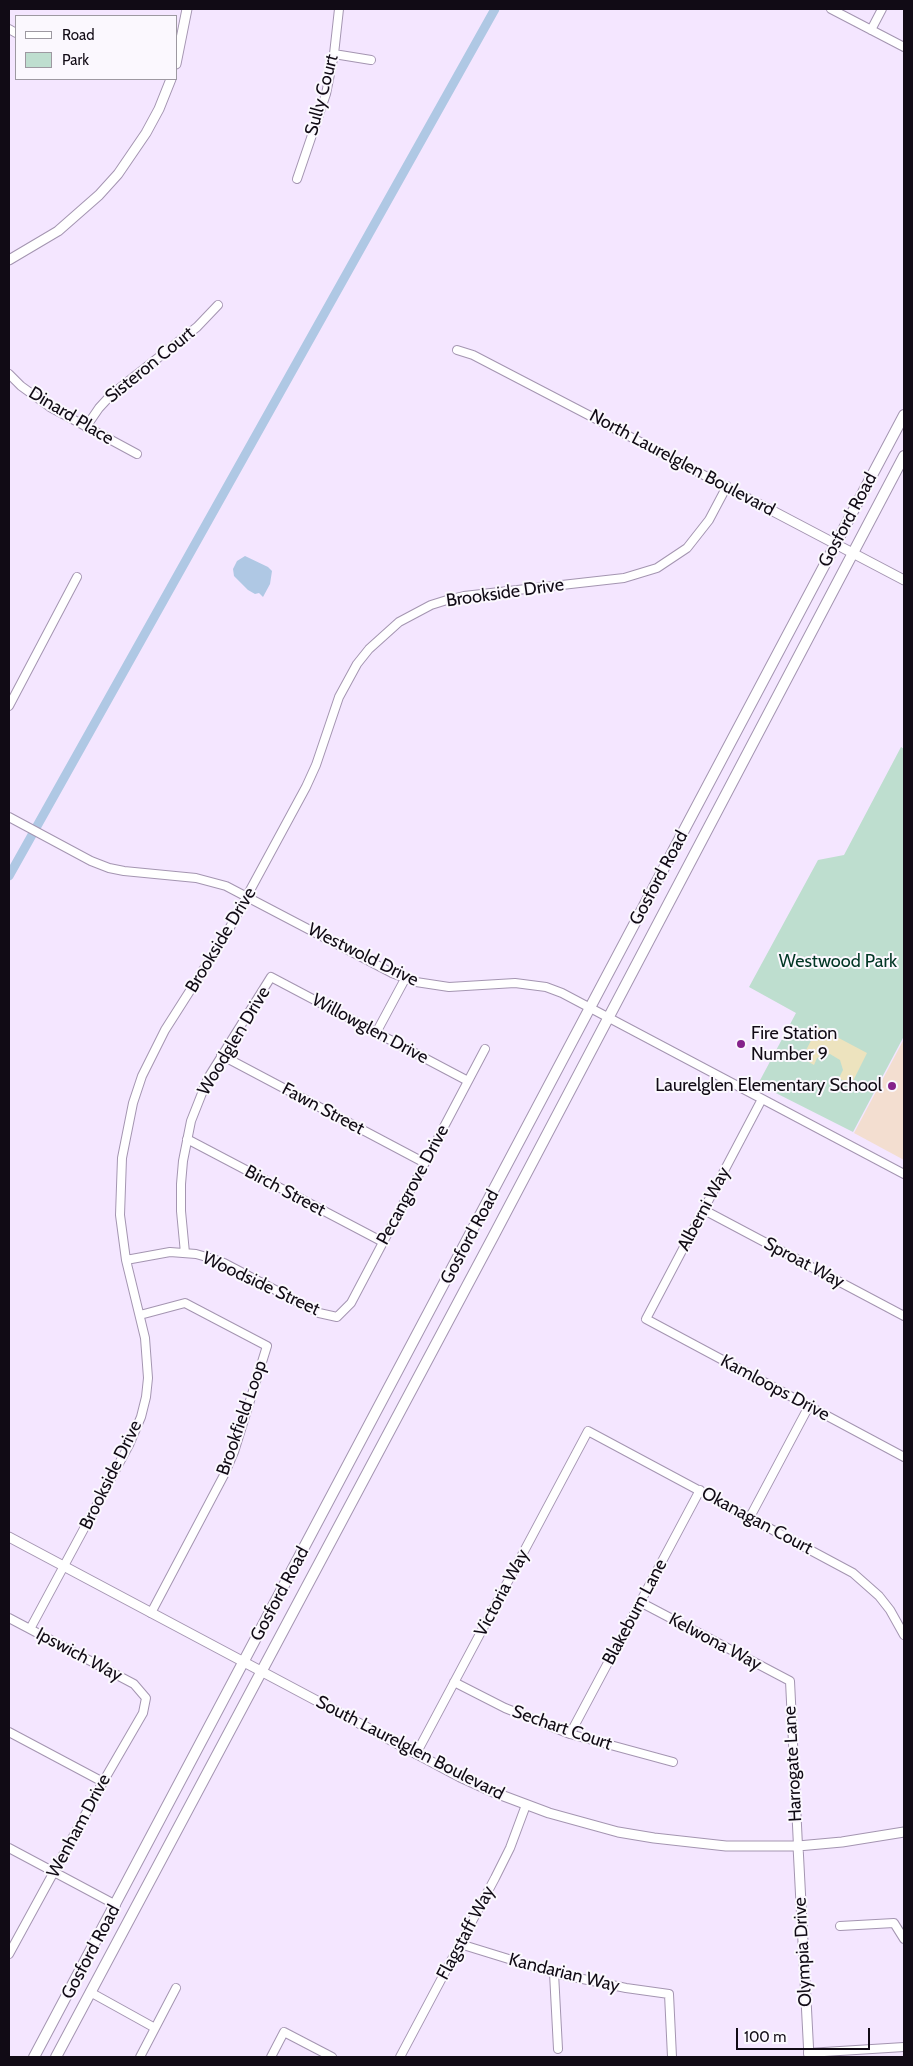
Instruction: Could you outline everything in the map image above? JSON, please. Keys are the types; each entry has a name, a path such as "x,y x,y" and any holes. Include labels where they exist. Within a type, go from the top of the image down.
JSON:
{"main road":[{"name":"Gosford Road","path":"34,2057 904,415"},
{"name":"Gosford Road","path":"56,2057 904,456"}],"street":[{"path":"178,54 187,9"},
{"name":"Sully Court","path":"297,179 321,109 334,54 340,9"},
{"path":"831,9 904,47"},
{"path":"871,30 882,9"},
{"path":"334,54 371,60"},
{"path":"9,258 58,231 100,195 118,174 146,133 159,109 171,80"},
{"name":"Sisteron Court","path":"86,427 111,395 197,327 218,305"},
{"name":"North Laurelglen Boulevard","path":"458,350 473,355 904,580"},
{"name":"Dinard Place","path":"9,374 35,397 137,454"},
{"name":"Brookside Drive","path":"30,1629 129,1445 141,1416 148,1378 146,1348 126,1260 120,1215 119,1187 126,1130 133,1103 145,1069 165,1030 228,932 306,787 346,681 357,664 383,635 413,614 447,600 464,596 624,578 657,568 687,548 709,520 727,486"},
{"path":"9,706 78,577"},
{"name":"Westwold Drive","path":"9,817 91,861 109,868 210,881 226,886 405,979 432,986 449,987 515,983 530,984 562,993 904,1174"},
{"name":"Willowglen Drive","path":"271,977 468,1081"},
{"name":"Woodglen Drive","path":"185,1253 181,1211 181,1184 187,1139 199,1099 221,1055 271,977"},
{"path":"376,1033 405,979"},
{"name":"Pecangrove Drive","path":"337,1316 351,1303 485,1049"},
{"name":"Fawn Street","path":"221,1055 425,1162"},
{"name":"Alberni Way","path":"646,1319 762,1099"},
{"name":"Birch Street","path":"187,1139 383,1242"},
{"name":"Sproat Way","path":"704,1210 904,1316"},
{"name":"Woodside Street","path":"126,1260 154,1254 185,1253 210,1258 224,1263 319,1313 337,1316"},
{"name":"Brookfield Loop","path":"140,1315 185,1303 266,1346 234,1452 224,1475 152,1613"},
{"name":"Kamloops Drive","path":"646,1319 904,1457"},
{"path":"750,1517 809,1406"},
{"name":"Okanagan Court","path":"588,1431 853,1573 879,1596 901,1620 904,1635"},
{"name":"Victoria Way","path":"416,1754 588,1431"},
{"name":"Blakeburn Lane","path":"570,1734 700,1490"},
{"name":"South Laurelglen Boulevard","path":"9,1537 460,1777 526,1805 583,1823 654,1838 726,1846 798,1846 842,1842 904,1832"},
{"name":"Kelwona Way","path":"640,1602 790,1681"},
{"name":"Ipswich Way","path":"9,1618 134,1684 146,1698"},
{"name":"Harrogate Lane","path":"790,1681 798,1846"},
{"name":"Sechart Court","path":"454,1682 505,1708 570,1734 673,1762"},
{"name":"Wenham Drive","path":"9,1954 143,1713 146,1698"},
{"path":"9,1732 103,1782"},
{"name":"Flagstaff Way","path":"400,2057 510,1848 526,1805"},
{"name":"Olympia Drive","path":"798,1846 809,2055"},
{"path":"9,1848 116,1905"},
{"path":"840,1926 894,1923 904,1939"},
{"name":"Kandarian Way","path":"460,1944 554,1973 626,1988 669,1994 672,2057"},
{"path":"554,1973 558,2049"},
{"path":"140,2057 176,1988"},
{"path":"90,1992 155,2028"},
{"path":"271,2057 284,2032 332,2057"},
{"path":"809,2055 904,2047"}],"shaded area":[{"name":"Laurelglen Elementary School","path":"904,1039 904,1160 854,1133"}],"green space":[{"name":"Westwood Park","path":"901,747 904,749 904,1036 853,1132 758,1084 796,1013 749,987 818,860 844,855"}],"sand":[{"path":"818,1027 867,1053 851,1085 839,1078 843,1070 840,1060 830,1054 817,1058 814,1065 802,1058"}],"water":[{"path":"245,556 268,567 272,571 270,584 263,597 259,593 255,594 248,590 234,576 233,569 237,561"}],"waterway":[{"path":"9,876 495,9"}],"place":[{"name":"Fire Station Number 9","path":"741,1044"},
{"name":"Laurelglen Elementary School","path":"892,1086"}]}
